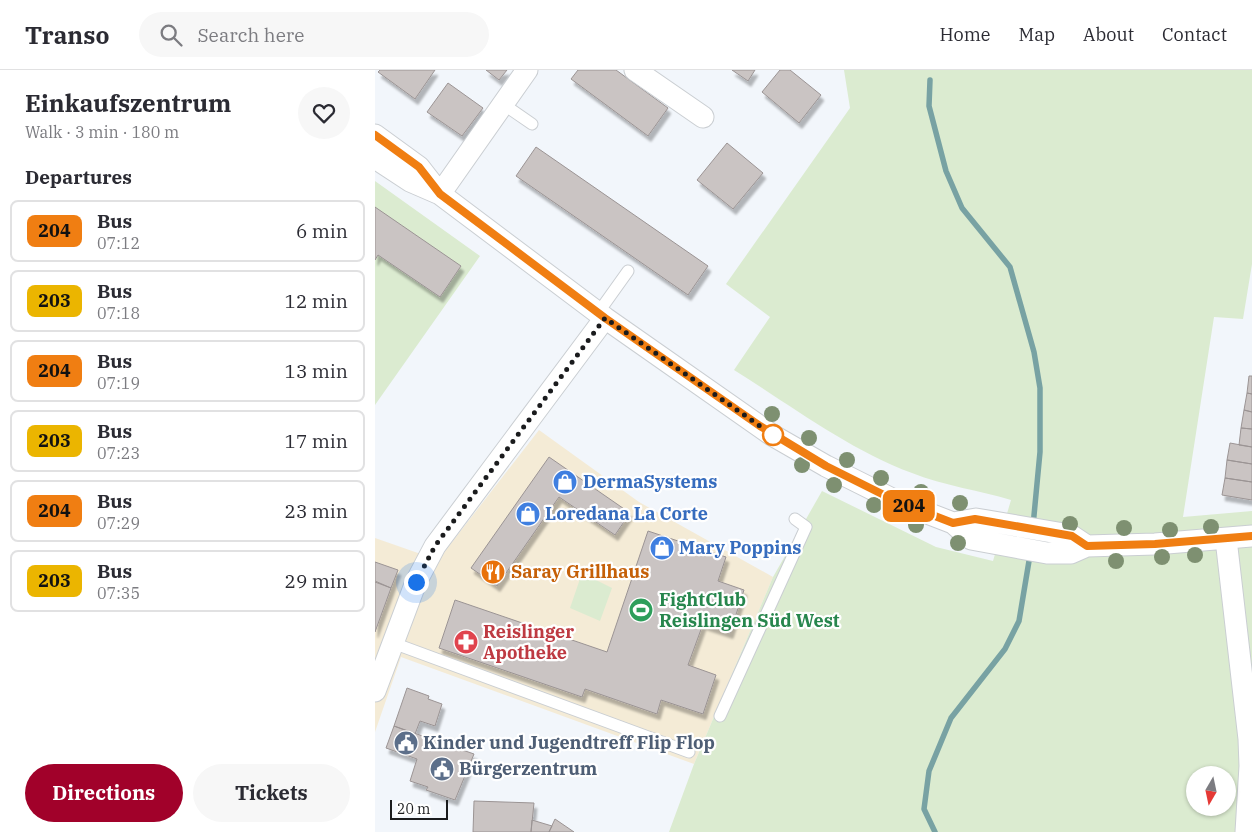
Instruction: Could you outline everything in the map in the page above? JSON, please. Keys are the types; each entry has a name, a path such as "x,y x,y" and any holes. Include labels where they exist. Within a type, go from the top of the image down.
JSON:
{"street":[{"path":"440,194 527,70"},
{"path":"635,70 703,117"},
{"path":"375,135 419,167 440,194"},
{"path":"375,158 410,181 440,194 601,315 780,440 826,466 896,501 953,523 971,539 1047,553 1071,553 1087,546 1122,546 1252,536"},
{"path":"375,691 416,582 435,546 601,315"},
{"path":"953,523 975,519 1072,536 1087,546"},
{"path":"1226,539 1249,739 1250,766 1246,832"}],"lane":[{"path":"503,104 532,124"},
{"path":"601,315 628,271"},
{"path":"719,716 806,527 795,519"},
{"path":"393,643 689,752"}],"shaded area":[{"path":"539,430 639,502 773,577 694,764 401,657 375,732 375,538 438,560"}],"green space":[{"path":"844,70 1252,70 1252,264 1243,319 1214,317 1183,517 1252,511 1252,832 669,832 694,764 773,577 822,491 936,547 993,561 1011,500 936,481 888,463 821,426 734,370 770,317 726,284 850,108"},
{"path":"375,181 480,256 375,405"},
{"path":"582,573 612,588 600,621 570,608"}],"building":[{"path":"380,70 435,70 415,99 378,72"},
{"path":"486,70 507,70 499,80"},
{"path":"578,70 616,70 668,108 648,136 571,79"},
{"path":"732,70 755,70 748,81"},
{"path":"780,70 790,70 821,95 799,123 762,92"},
{"path":"448,83 483,108 462,136 427,112"},
{"path":"727,143 763,173 733,209 697,180"},
{"path":"536,147 708,266 688,295 516,176"},
{"path":"375,207 461,266 440,297 378,255 375,260"},
{"path":"1249,376 1252,376 1252,394 1247,393"},
{"path":"1247,393 1252,394 1252,412 1244,410"},
{"path":"1244,410 1252,412 1252,429 1241,428"},
{"path":"1241,428 1252,429 1252,447 1239,445"},
{"path":"1230,443 1252,447 1252,464 1227,460"},
{"path":"549,457 630,513 615,535 559,497 497,586 471,568"},
{"path":"1227,460 1252,464 1252,482 1225,478"},
{"path":"1225,478 1252,482 1252,500 1222,495"},
{"path":"648,531 726,557 718,581 744,590 730,633 703,624 688,665 716,675 703,714 661,700 657,714 585,689 582,697 439,648 455,600 607,652"},
{"path":"375,562 398,570 391,588 375,581"},
{"path":"375,582 391,588 375,632"},
{"path":"407,688 429,696 428,699 442,704 435,726 420,721 415,734 394,726"},
{"path":"394,726 474,754 455,800 426,790 428,787 410,781 417,759 386,748"},
{"path":"474,801 534,803 531,832 473,832"},
{"path":"555,819 574,832 549,832"},
{"path":"532,820 552,826 549,832 531,832"}],"waterway":[{"path":"930,80 929,106 946,171 962,208 1010,267 1034,352 1040,388 1040,452 1033,526"},
{"path":"935,832 924,809 929,771 951,718 1005,649 1019,621 1030,555"}],"bus line":[{"name":"204","path":"375,135 419,167 440,194 605,318 722,401 773,435 826,466 896,501 953,523 975,519 1058,533 1072,536 1087,546 1155,544 1252,536"}],"place":[{"name":"DermaSystems","path":"565,482"},
{"name":"Loredana La Corte","path":"528,514"},
{"name":"Mary Poppins","path":"662,548"},
{"name":"Saray Grillhaus","path":"493,572"},
{"name":"FightClub Reislingen Süd West","path":"641,610"},
{"name":"Reislinger Apotheke","path":"466,642"},
{"name":"Kinder und Jugendtreff Flip Flop","path":"406,743"},
{"name":"Bürgerzentrum","path":"442,769"}],"route":[{"path":"416,582 435,546 605,318 773,435"}]}
